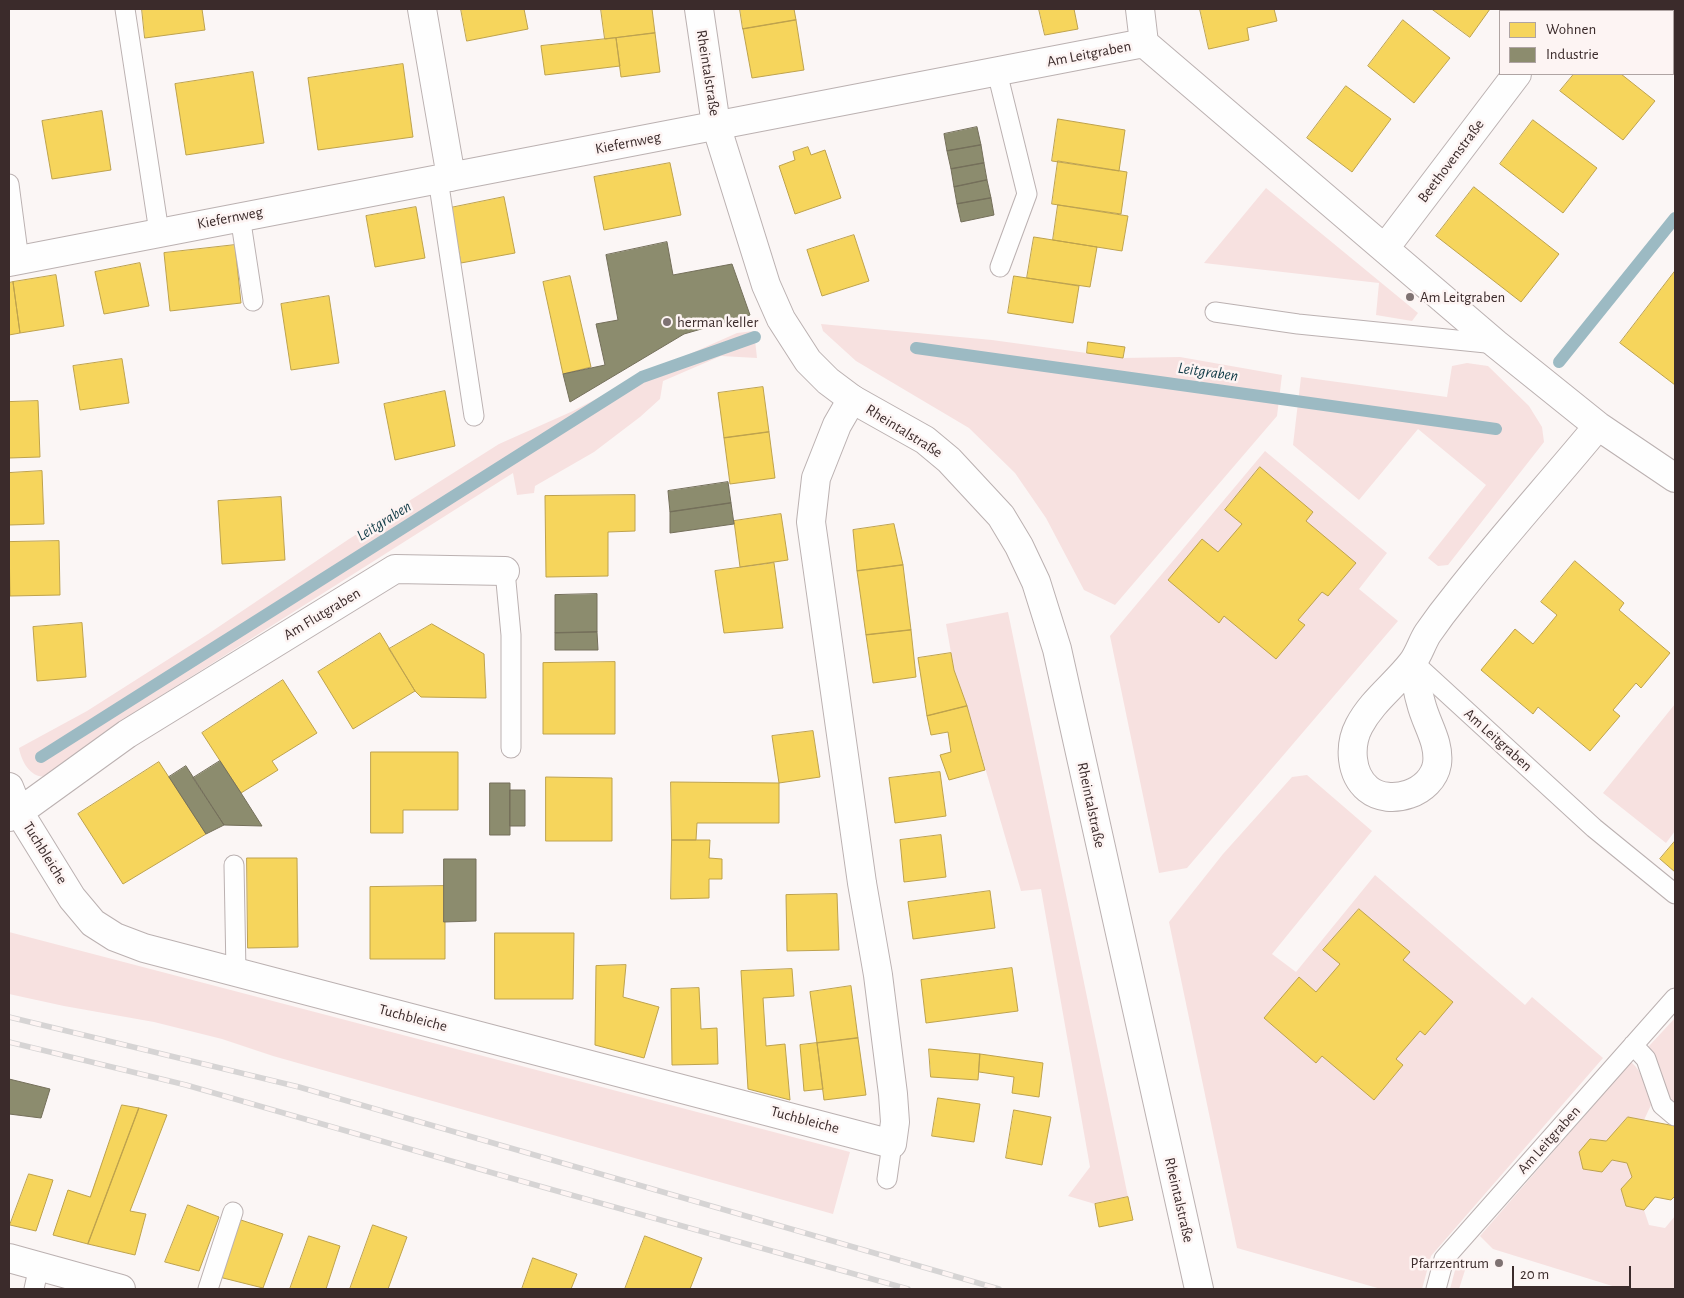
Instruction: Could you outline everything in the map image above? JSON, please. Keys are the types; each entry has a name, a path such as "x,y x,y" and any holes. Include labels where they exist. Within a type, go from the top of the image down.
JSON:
{"street":[{"path":"422,9 444,178"},
{"name":"Rheintalstraße","path":"699,9 716,125 766,285 781,319 808,361 828,381 852,399 924,440 949,460 1001,516 1019,546 1036,582 1057,649 1199,1289"},
{"path":"1140,9 1144,43"},
{"name":"Am Leitgraben","path":"716,125 1144,43 1496,344 1598,426 1675,478"},
{"name":"Beethovenstraße","path":"1386,248 1516,75"},
{"name":"Kiefernweg","path":"14,261 716,125"},
{"name":"Rheintalstraße","path":"852,399 837,425 816,478 812,522 892,1085 896,1122 892,1144"},
{"name":"Am Leitgraben","path":"1412,662 1428,633 1456,596 1598,426"},
{"name":"Am Flutgraben","path":"14,814 127,734 395,569 505,571"},
{"name":"Tuchbleiche","path":"9,787 14,814 72,898 93,923 115,937 144,948 837,1128 892,1144"},
{"path":"9,1258 37,1278 121,1289"}],"lane":[{"path":"125,9 159,232"},
{"path":"997,72 1027,194 1000,267"},
{"path":"444,178 474,416"},
{"path":"9,184 14,261"},
{"path":"240,216 253,301"},
{"path":"1216,312 1298,324 1496,344"},
{"name":"Am Flutgraben","path":"505,571 511,635 511,748"},
{"name":"Am Leitgraben","path":"1412,662 1594,828 1675,894"},
{"path":"234,864 236,972"},
{"name":"Am Leitgraben","path":"1436,1289 1444,1259 1675,998"},
{"path":"1633,1045 1646,1058 1662,1105 1675,1116"},
{"name":"Rheintalstraße","path":"886,1179 892,1144"},
{"path":"208,1289 233,1212"}],"shaded area":[{"path":"1266,188 1418,313 1412,321 1376,315 1379,283 1204,263"},
{"path":"821,324 992,340 1123,358 1180,357 1282,375 1277,416 1115,605 1084,590 1046,518 1015,473 969,428 856,361 823,331"},
{"path":"754,331 757,358 721,356 663,381 660,399 640,417 594,452 535,486 534,493 517,495 513,473 118,723 54,774 41,777 35,775 23,761 19,748 87,711 208,634 349,539 499,444 573,411 640,376 737,333"},
{"path":"1467,363 1488,366 1529,406 1542,427 1544,442 1448,565 1438,566 1428,558 1486,485 1418,429 1359,500 1293,445 1301,377 1447,397 1452,366"},
{"path":"1265,451 1387,553 1359,589 1398,621 1187,868 1159,873 1110,636"},
{"path":"1008,612 1128,1197 1095,1204 1068,1196 1090,1167 1041,889 1021,891 967,706 954,670 946,624"},
{"path":"1675,704 1675,831 1666,843 1603,793"},
{"path":"1307,775 1372,831 1272,954 1296,972 1375,875 1525,1005 1532,997 1603,1058 1431,1256 1422,1289 1381,1289 1237,1248 1169,922 1223,854 1292,777"},
{"path":"9,932 850,1152 833,1214 273,1056 222,1039 154,1022 9,994"},
{"path":"1675,1018 1675,1102 1668,1101 1649,1046"},
{"path":"1631,1062 1642,1076 1651,1105 1644,1120 1628,1117 1606,1141 1590,1139 1579,1152 1584,1169 1602,1172 1612,1160 1627,1163 1632,1177 1621,1190 1626,1206 1644,1210 1649,1225 1665,1228 1675,1216 1675,1289 1622,1289 1493,1249 1480,1236"},
{"path":"1458,1259 1466,1267 1459,1289 1450,1289"}],"building: Wohnen":[{"path":"142,9 202,9 205,30 145,38"},
{"path":"461,9 524,9 528,29 467,41"},
{"path":"601,9 652,9 655,33 605,39"},
{"path":"740,9 794,9 796,20 743,29"},
{"path":"1039,9 1074,9 1078,29 1045,35"},
{"path":"1200,9 1274,9 1277,21 1247,28 1249,40 1209,49"},
{"path":"1432,9 1490,9 1470,37"},
{"path":"1675,9 1675,58 1674,10 1623,10"},
{"path":"796,20 804,70 752,78 743,29"},
{"path":"1403,20 1450,58 1414,103 1368,66"},
{"path":"655,33 660,72 621,77 616,38"},
{"path":"616,38 620,66 545,75 541,46"},
{"path":"403,64 413,137 318,150 308,78"},
{"path":"253,72 264,143 186,155 175,84"},
{"path":"1573,75 1622,75 1655,101 1623,140 1560,91"},
{"path":"1346,86 1391,119 1352,172 1307,138"},
{"path":"102,111 111,170 52,179 42,121"},
{"path":"1058,119 1125,130 1119,171 1052,161"},
{"path":"1533,120 1597,168 1563,213 1500,164"},
{"path":"808,147 811,155 825,150 841,198 795,214 779,166 795,160 793,152"},
{"path":"1058,161 1127,172 1121,214 1052,204"},
{"path":"670,163 681,215 604,230 594,177"},
{"path":"1474,187 1559,254 1521,302 1436,236"},
{"path":"504,197 515,253 461,263 450,208"},
{"path":"1058,205 1128,216 1122,251 1053,240"},
{"path":"416,207 425,258 375,267 366,216"},
{"path":"854,235 869,281 822,296 807,250"},
{"path":"1034,237 1097,247 1090,287 1027,278"},
{"path":"235,245 241,303 170,311 164,253"},
{"path":"140,263 149,306 104,314 95,272"},
{"path":"1675,271 1675,385 1620,343"},
{"path":"56,275 64,326 20,333 13,282"},
{"path":"570,276 591,367 563,374 543,282"},
{"path":"1014,276 1079,286 1073,323 1008,313"},
{"path":"13,282 20,333 9,335 9,283"},
{"path":"329,296 339,363 291,370 281,304"},
{"path":"1088,342 1125,347 1123,358 1087,353"},
{"path":"122,359 129,403 80,410 73,366"},
{"path":"763,387 769,432 724,438 718,393"},
{"path":"445,391 455,446 395,460 384,404"},
{"path":"38,401 40,457 9,458 9,402"},
{"path":"769,432 775,478 730,484 724,438"},
{"path":"1260,467 1313,512 1306,521 1356,563 1328,596 1322,592 1298,620 1305,625 1276,659 1224,616 1219,623 1168,580 1202,539 1218,552 1242,524 1225,510"},
{"path":"42,471 44,524 9,525 9,473"},
{"path":"635,495 635,531 608,532 608,576 546,577 545,496"},
{"path":"281,497 285,560 222,564 218,501"},
{"path":"781,514 788,560 740,567 734,521"},
{"path":"894,524 903,565 857,571 853,530"},
{"path":"59,541 60,595 10,596 9,542"},
{"path":"1575,561 1624,603 1619,610 1670,653 1641,688 1636,683 1613,710 1620,716 1590,751 1538,707 1533,714 1481,670 1515,629 1533,644 1557,615 1541,602"},
{"path":"774,563 783,628 724,633 715,571"},
{"path":"903,565 911,630 866,635 857,571"},
{"path":"82,623 86,677 37,681 33,627"},
{"path":"432,624 484,654 486,698 421,697 415,691 389,649"},
{"path":"911,630 916,677 873,683 866,635"},
{"path":"380,633 415,691 353,729 318,672"},
{"path":"951,653 954,670 967,706 927,716 918,658"},
{"path":"615,662 615,734 543,734 543,663"},
{"path":"283,680 317,733 272,761 278,770 241,793 202,733"},
{"path":"967,706 985,770 949,780 940,755 951,752 948,732 931,735 927,716"},
{"path":"813,731 820,777 779,783 772,736"},
{"path":"371,752 458,752 458,810 403,810 403,833 371,833"},
{"path":"159,762 206,834 123,884 78,814"},
{"path":"940,772 946,816 895,823 889,778"},
{"path":"546,777 612,778 612,841 546,841"},
{"path":"671,782 779,783 779,823 697,823 696,840 672,840"},
{"path":"941,835 946,877 904,882 900,840"},
{"path":"672,840 710,840 709,858 722,859 722,879 709,879 709,898 671,899"},
{"path":"1675,841 1675,872 1660,859"},
{"path":"247,858 297,858 298,947 248,948"},
{"path":"445,886 445,959 370,959 370,887"},
{"path":"990,891 995,928 913,939 908,902"},
{"path":"837,894 839,950 787,951 786,895"},
{"path":"1359,909 1410,952 1403,960 1453,1002 1425,1035 1420,1031 1396,1059 1403,1065 1374,1100 1322,1056 1316,1063 1264,1018 1299,977 1316,992 1340,964 1323,950"},
{"path":"495,933 574,933 573,999 495,999"},
{"path":"626,965 623,997 659,1007 644,1058 595,1045 596,966"},
{"path":"1012,968 1018,1011 926,1023 921,980"},
{"path":"792,969 794,996 763,998 766,1046 785,1044 790,1100 748,1089 741,971"},
{"path":"851,986 858,1038 817,1043 810,992"},
{"path":"699,988 701,1029 717,1028 718,1064 672,1065 671,989"},
{"path":"858,1038 866,1095 824,1100 817,1043"},
{"path":"817,1043 823,1089 804,1091 800,1045"},
{"path":"929,1049 980,1054 978,1080 931,1077"},
{"path":"980,1054 1043,1063 1039,1097 1012,1093 1014,1077 979,1072"},
{"path":"938,1098 980,1104 974,1142 932,1136"},
{"path":"122,1105 139,1108 88,1244 53,1235 68,1190 90,1197"},
{"path":"139,1108 167,1115 130,1211 146,1214 135,1255 88,1244"},
{"path":"1014,1110 1051,1117 1042,1165 1006,1158"},
{"path":"1628,1117 1675,1126 1675,1196 1671,1200 1655,1197 1644,1210 1626,1206 1621,1189 1632,1177 1627,1163 1612,1160 1602,1172 1583,1169 1579,1152 1590,1139 1606,1141"},
{"path":"29,1174 53,1180 36,1231 10,1225"},
{"path":"1128,1197 1133,1220 1099,1227 1095,1204"},
{"path":"188,1205 219,1217 199,1271 165,1262"},
{"path":"241,1220 283,1234 263,1288 219,1277"},
{"path":"373,1225 407,1237 388,1289 350,1289"},
{"path":"309,1236 340,1246 326,1289 290,1289"},
{"path":"645,1236 702,1258 690,1289 625,1289"},
{"path":"533,1258 577,1274 571,1289 522,1289"}],"building: Industrie":[{"path":"977,127 981,145 947,151 944,134"},
{"path":"981,145 984,163 951,169 947,151"},
{"path":"984,163 987,180 954,187 951,169"},
{"path":"987,180 991,198 957,204 954,187"},
{"path":"991,198 994,215 961,222 957,204"},
{"name":"herman keller","path":"667,242 673,275 732,264 750,315 684,334 570,402 563,374 605,365 596,324 618,320 606,255"},
{"path":"728,482 731,503 670,512 668,491"},
{"path":"731,503 734,524 670,533 670,512"},
{"path":"597,594 597,632 555,633 555,595"},
{"path":"597,632 598,650 555,650 555,633"},
{"path":"220,761 262,826 224,825 193,778"},
{"path":"186,766 224,825 206,834 169,777"},
{"path":"490,783 510,783 510,835 490,835"},
{"path":"510,790 525,790 525,826 510,826"},
{"path":"444,859 476,859 476,921 444,922"},
{"path":"9,1079 50,1089 41,1118 9,1114"}],"waterway":[{"path":"1559,362 1675,218"},
{"name":"Leitgraben","path":"41,757 642,377 755,337"},
{"name":"Leitgraben","path":"916,348 1496,429"}],"railway":[{"path":"9,1017 299,1087 999,1289"},
{"path":"9,1042 186,1085 908,1289"}],"place":[{"name":"Am Leitgraben","path":"1410,297"},
{"name":"herman keller","path":"667,322"},
{"name":"Pfarrzentrum","path":"1499,1263"}]}
